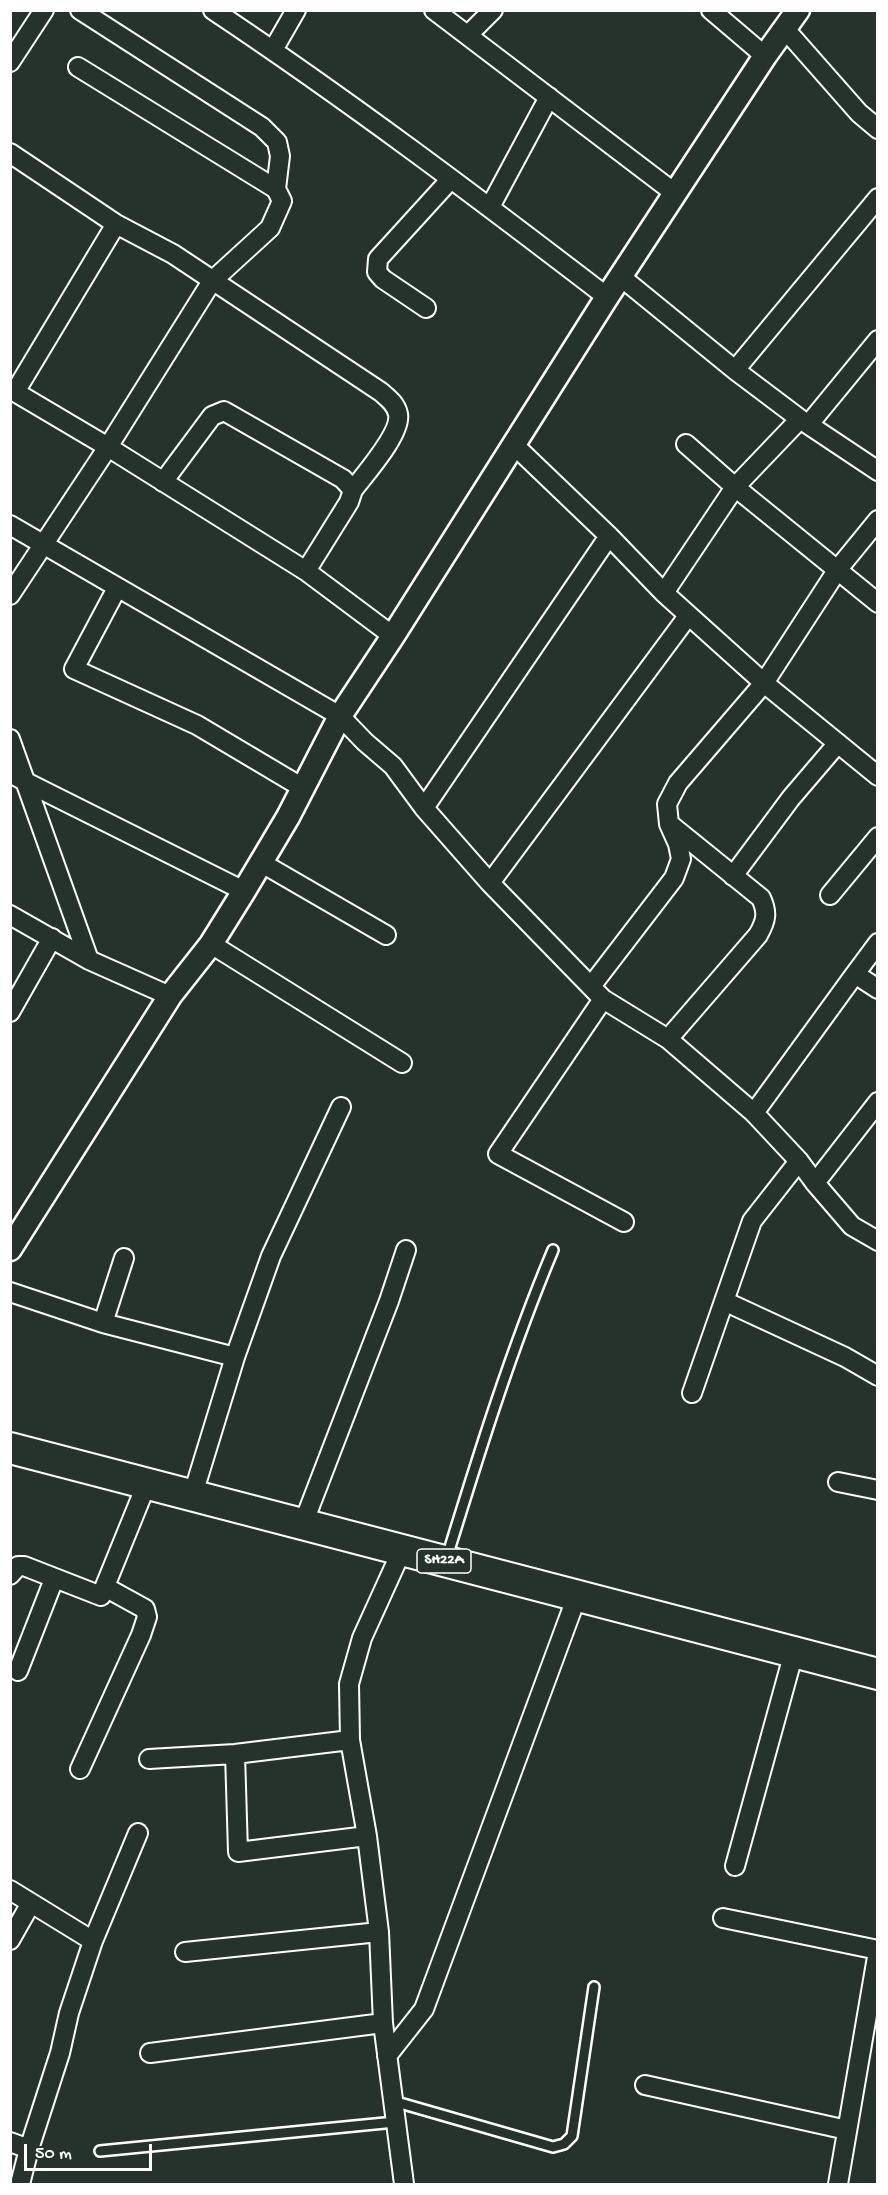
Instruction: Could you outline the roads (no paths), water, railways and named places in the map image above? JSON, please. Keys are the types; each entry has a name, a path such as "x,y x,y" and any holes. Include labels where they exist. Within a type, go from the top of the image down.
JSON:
{"main road":[{"name":"SH22A","path":"10,1448 878,1674"}],"street":[{"path":"10,62 44,10"},
{"path":"80,10 262,127 277,142 280,156 276,189"},
{"path":"213,10 273,50 490,207 607,297"},
{"path":"273,50 296,10"},
{"path":"434,10 676,194"},
{"path":"468,35 493,10"},
{"path":"711,10 765,56"},
{"path":"13,1238 170,996 211,944 288,818 339,717 393,636 607,297 765,56 792,20 859,113 878,129"},
{"path":"10,595 108,447 212,281 270,228 282,201 276,189 78,67"},
{"path":"490,207 549,97"},
{"path":"10,153 116,224 173,254 381,392 394,404 399,414 399,424 353,490 349,502 306,571"},
{"path":"426,308 383,279 377,272 378,259 450,180"},
{"path":"735,370 878,198"},
{"path":"116,224 13,391 108,447 306,571 393,636"},
{"path":"621,277 735,370 805,422 878,471"},
{"path":"664,593 735,487 805,422 878,340"},
{"path":"163,482 212,416 224,411 343,479 353,490"},
{"path":"513,444 688,615 764,683 878,776"},
{"path":"686,444 735,487 878,603"},
{"path":"624,1222 498,1154 598,992 674,878 681,859 678,844 669,824 667,804 678,783 764,683 838,569 878,520"},
{"path":"10,525 339,717 393,766 424,808 490,883 598,992 668,1039 754,1113 799,1161 814,1183 852,1226 878,1241"},
{"path":"424,808 609,536"},
{"path":"117,588 74,669 197,725 303,788"},
{"path":"490,883 688,615"},
{"path":"10,740 88,960"},
{"path":"733,876 791,798 838,743"},
{"path":"10,773 244,891"},
{"path":"668,1039 758,935 766,921 766,909 761,898 669,824"},
{"path":"830,895 878,837"},
{"path":"260,862 386,935"},
{"path":"10,915 88,960 170,996"},
{"path":"10,1012 52,938"},
{"path":"754,1113 878,943"},
{"path":"211,944 402,1063"},
{"path":"855,974 878,989"},
{"path":"814,1183 878,1102"},
{"path":"193,1494 271,1256 341,1107"},
{"path":"692,1393 752,1221 799,1161"},
{"path":"303,1524 389,1301 406,1250"},
{"path":"103,1323 124,1258"},
{"path":"10,1292 103,1323 236,1358"},
{"path":"724,1301 878,1376"},
{"path":"838,1482 878,1491"},
{"path":"10,1575 18,1566 24,1566 101,1596 147,1484"},
{"path":"402,1550 362,1638 349,1684 350,1740 367,1836 379,1932 383,2023 404,2184"},
{"path":"18,1671 54,1579"},
{"path":"80,1769 147,1617 145,1609 105,1587"},
{"path":"387,2056 424,2009 577,1596"},
{"path":"735,1866 794,1652"},
{"path":"149,1759 235,1754 350,1740"},
{"path":"235,1754 238,1852 367,1836"},
{"path":"20,2184 28,2149 93,1941 138,1833"},
{"path":"10,1890 93,1941"},
{"path":"10,1940 31,1903"},
{"path":"723,1918 878,1950 838,2184"},
{"path":"185,1952 379,1932"},
{"path":"150,2053 383,2023"},
{"path":"645,2085 847,2130"},
{"path":"10,2142 28,2149"}],"lane":[{"path":"446,1562 492,1410 527,1311 553,1250"},
{"path":"393,2102 553,2146 564,2144 572,2136 594,1987"},
{"path":"100,2151 395,2122"}]}
